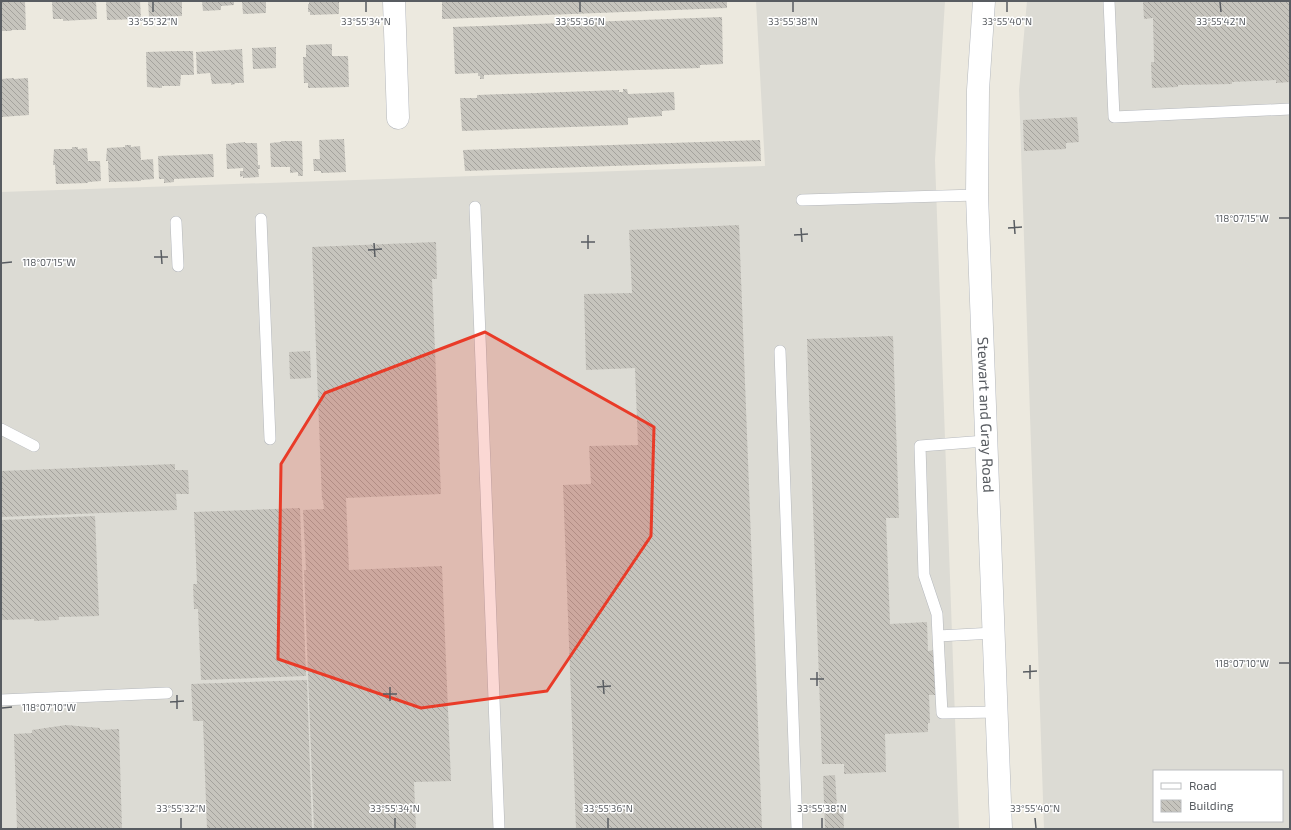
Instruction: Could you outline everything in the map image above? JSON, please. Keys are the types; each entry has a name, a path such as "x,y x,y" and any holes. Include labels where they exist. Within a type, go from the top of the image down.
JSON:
{"main road":[{"path":"394,1 398,118"},
{"name":"Stewart and Gray Road","path":"984,1 978,90 977,195 985,442 1001,829"}],"lane":[{"path":"1109,1 1114,117 1290,109"},
{"path":"802,200 977,195"},
{"path":"475,206 499,829"},
{"path":"261,219 270,439"},
{"path":"176,222 178,266"},
{"path":"780,351 797,829"},
{"path":"1,429 34,446"},
{"path":"985,442 920,446 924,575 937,614 942,713 997,712"},
{"path":"938,636 994,633"},
{"path":"1,700 167,693"}],"highlighted area":[{"path":"485,332 654,427 651,536 547,691 421,708 278,659 281,464 325,393"}],"shaded area":[{"path":"756,1 945,1 935,160 959,829 1,829 1,192 765,166"},
{"path":"1027,1 1290,1 1290,829 1044,829 1019,90"}],"building":[{"path":"1,1 25,1 26,30 1,31"},
{"path":"52,1 96,1 97,19 63,21 63,19 53,19"},
{"path":"106,1 140,1 141,19 107,20"},
{"path":"148,1 182,1 182,16 149,17"},
{"path":"202,1 234,1 234,5 221,6 221,10 203,11"},
{"path":"242,1 266,1 266,13 243,14"},
{"path":"309,1 339,1 339,14 310,15 310,12 308,12"},
{"path":"442,1 727,1 727,8 442,19"},
{"path":"1143,1 1290,1 1290,82 1276,83 1276,80 1232,82 1232,84 1178,85 1178,87 1152,88 1151,62 1154,62 1153,18 1144,19"},
{"path":"722,17 723,64 700,65 700,68 484,75 484,79 480,79 478,73 455,74 453,27"},
{"path":"332,44 332,56 348,56 349,87 308,88 308,83 304,83 303,57 306,57 306,45"},
{"path":"276,47 276,68 253,69 252,48"},
{"path":"242,49 244,83 235,83 231,85 231,83 212,84 210,73 197,74 196,52"},
{"path":"193,51 194,75 181,75 180,86 162,86 162,88 147,87 146,52"},
{"path":"28,78 29,115 1,117 1,79"},
{"path":"623,89 627,89 628,94 674,92 675,110 662,111 662,116 628,118 628,125 462,131 460,98 477,98 477,95 619,90 619,92 623,92"},
{"path":"1077,117 1079,142 1066,143 1066,149 1024,151 1023,120"},
{"path":"344,139 346,172 321,173 321,171 314,171 313,159 320,159 319,140"},
{"path":"760,140 761,161 465,171 463,150"},
{"path":"281,141 302,141 303,176 298,176 298,172 290,173 290,167 271,167 270,143"},
{"path":"245,142 257,143 258,165 260,165 260,169 258,169 259,177 240,177 240,171 243,171 243,168 227,169 226,144"},
{"path":"125,145 131,145 131,147 140,146 141,160 153,159 154,179 109,182 108,161 106,161 107,148 125,147"},
{"path":"72,147 78,147 78,149 87,148 88,161 100,161 101,181 56,184 55,165 53,165 54,149 72,149"},
{"path":"213,154 214,177 174,179 174,182 164,183 164,179 159,179 158,156"},
{"path":"739,225 762,829 576,829 563,485 591,484 589,446 638,445 635,368 586,370 584,294 632,293 629,230"},
{"path":"436,242 437,279 432,279 441,494 346,498 349,570 442,566 451,781 414,782 416,829 314,829 303,510 324,509 322,500 312,247"},
{"path":"893,336 899,518 886,518 890,624 927,622 928,651 936,650 938,695 929,695 930,723 928,723 928,732 885,734 886,772 844,774 844,764 822,764 807,339"},
{"path":"310,351 311,378 290,379 289,352"},
{"path":"175,464 175,470 188,470 189,494 176,494 177,510 1,517 1,471"},
{"path":"300,508 306,676 201,680 198,609 194,609 193,584 197,584 194,512"},
{"path":"95,516 99,616 59,617 59,620 1,620 1,520"},
{"path":"307,680 312,829 207,829 203,721 193,721 191,684"},
{"path":"66,725 100,728 100,730 119,729 122,829 17,829 14,734 32,733 32,730"},
{"path":"835,775 837,807 843,807 844,829 825,829 823,776"}]}
